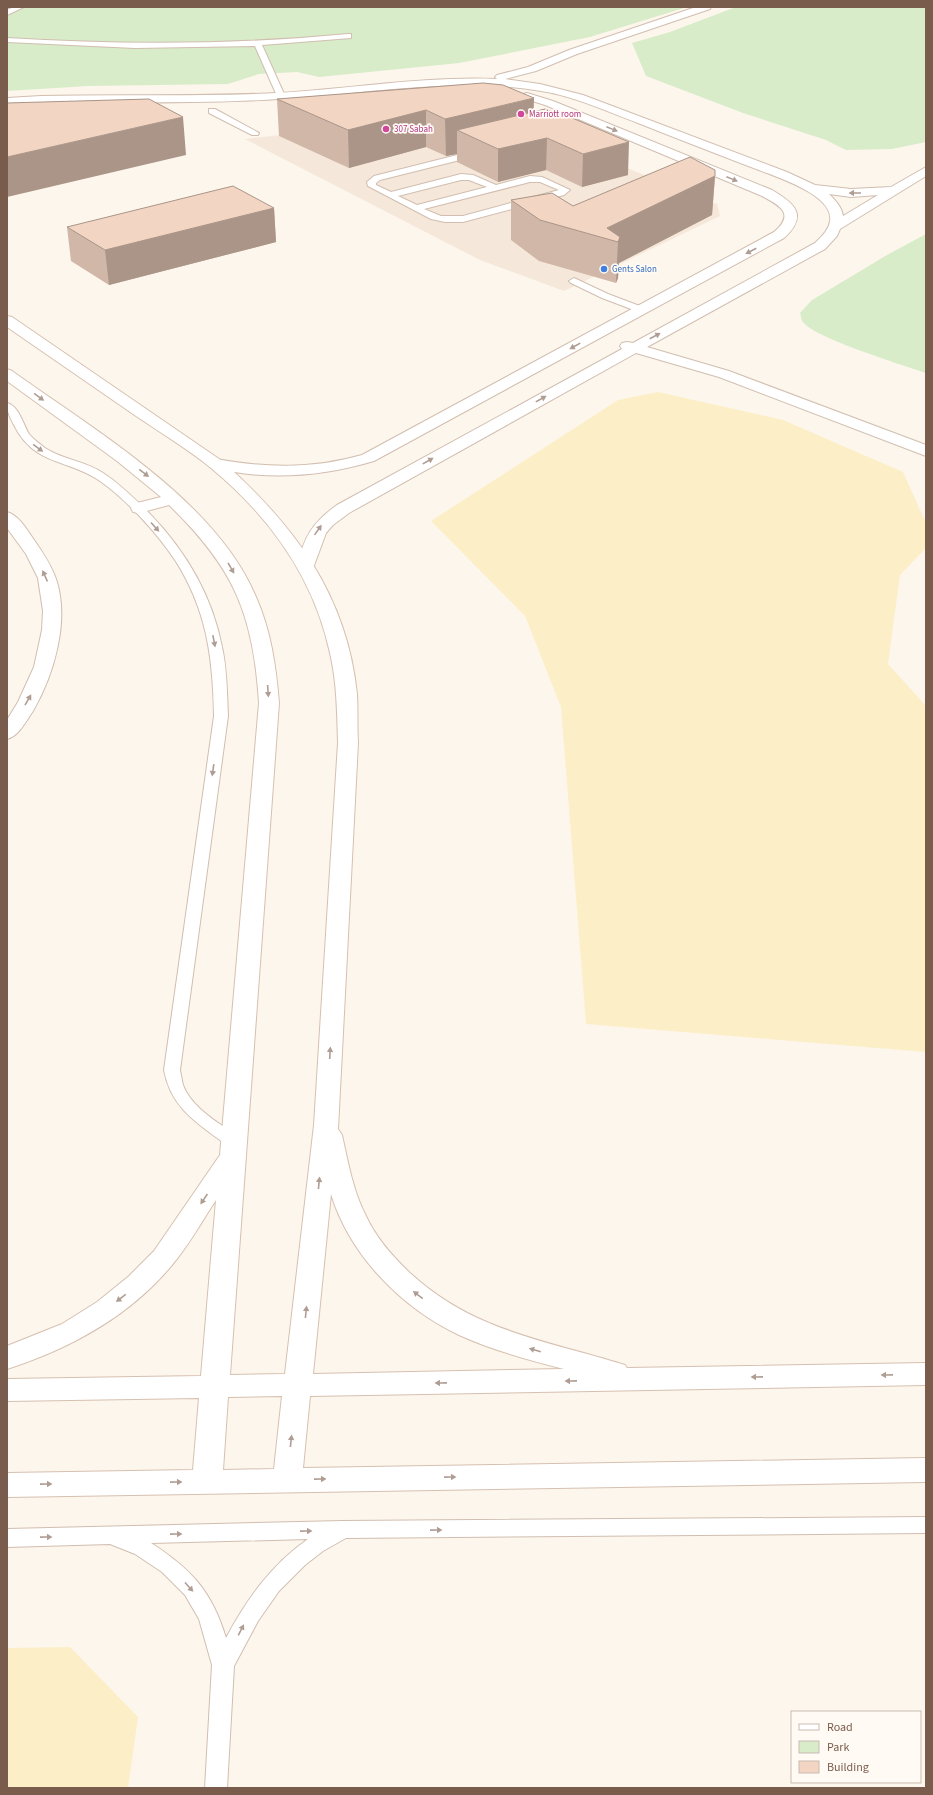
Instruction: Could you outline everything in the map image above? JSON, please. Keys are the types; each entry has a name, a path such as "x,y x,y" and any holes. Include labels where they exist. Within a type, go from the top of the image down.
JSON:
{"street":[{"path":"7,102 49,100 207,99 281,96 428,82 474,81 520,73 573,52 706,7"},
{"path":"519,89 529,74 542,65"},
{"path":"306,567 312,541 316,532 323,524 343,508 820,246 830,237 836,226 837,221 835,209 824,196 814,189 783,175 576,95 519,89 474,81"},
{"path":"197,111 324,105 452,91 519,89 540,100 767,193 779,199 788,206 792,214 792,221 788,229 779,236 382,451 351,463 326,470 285,472 237,468 216,464"},
{"path":"7,114 57,111 108,111"},
{"path":"836,226 926,171"},
{"path":"814,189 851,193 894,190"},
{"path":"7,320 216,464 242,487 286,536 306,567 326,606 339,648 347,694 348,742 326,1125 287,1480"},
{"path":"593,336 724,374 924,450"},
{"path":"7,374 142,472 174,498 201,526 222,552 244,589 257,624 266,662 269,703 207,1481"},
{"path":"139,508 174,498"},
{"path":"7,517 20,532 35,555 48,580 52,607 51,636 44,666 30,697 7,733"},
{"path":"326,1125 353,1215 365,1239 382,1262 403,1283 437,1308 488,1336 640,1379"},
{"path":"7,1358 72,1331 107,1309 138,1284 163,1258 234,1148"},
{"path":"7,1390 926,1374"},
{"path":"7,1485 926,1470"}],"lane":[{"path":"7,13 20,7"},
{"path":"7,40 137,46 258,44 348,36"},
{"path":"258,44 281,96"},
{"path":"212,111 255,133"},
{"path":"583,126 596,122"},
{"path":"417,208 536,179 547,181 566,190 561,193 455,220 439,219 372,186 371,182 377,178 485,150"},
{"path":"391,195 461,177 470,177 495,188"},
{"path":"574,281 605,296 642,310"},
{"path":"7,406 14,414 23,434 31,442 55,458 84,468 102,477 139,508 164,537 181,561 202,601 214,637 220,675 221,716 172,1070 175,1086 183,1100 234,1148"},
{"path":"7,1538 343,1530 926,1525"},
{"path":"223,1664 247,1618 265,1591 287,1567 313,1546 343,1530"},
{"path":"110,1536 142,1548 169,1566 192,1589 209,1617 223,1664 216,1788"}],"shaded area":[{"path":"457,115 505,119 717,204 720,216 564,291 480,260 245,139"}],"green space":[{"path":"7,7 687,7 590,37 459,63 319,77 297,72 259,74 228,84 89,86 7,91"},
{"path":"736,7 926,7 926,142 892,149 846,150 826,140 743,113 646,76 632,43 670,32"},
{"path":"926,234 926,373 880,358 824,336 810,328 802,321 800,313 812,300 887,255"}],"sand":[{"path":"658,392 783,420 903,472 926,523 926,548 900,575 888,664 926,706 926,1052 586,1024 561,707 525,616 431,521 618,400"},
{"path":"70,1647 138,1717 128,1788 7,1788 7,1648"}],"building":[{"path":"483,83 503,85 534,98 445,119 426,110 348,130 277,99"},
{"path":"149,99 183,117 7,157 7,103"},
{"path":"545,109 558,112 629,142 583,154 547,138 498,149 457,130"},
{"path":"690,157 715,170 715,176 607,228 620,237 618,242 540,220 511,200 552,193 573,206"},
{"path":"233,186 274,208 105,250 67,227"}],"place":[{"name":"Marriott room","path":"521,114"},
{"name":"307 Sabah","path":"386,129"},
{"name":"Gents Salon","path":"604,269"}]}
